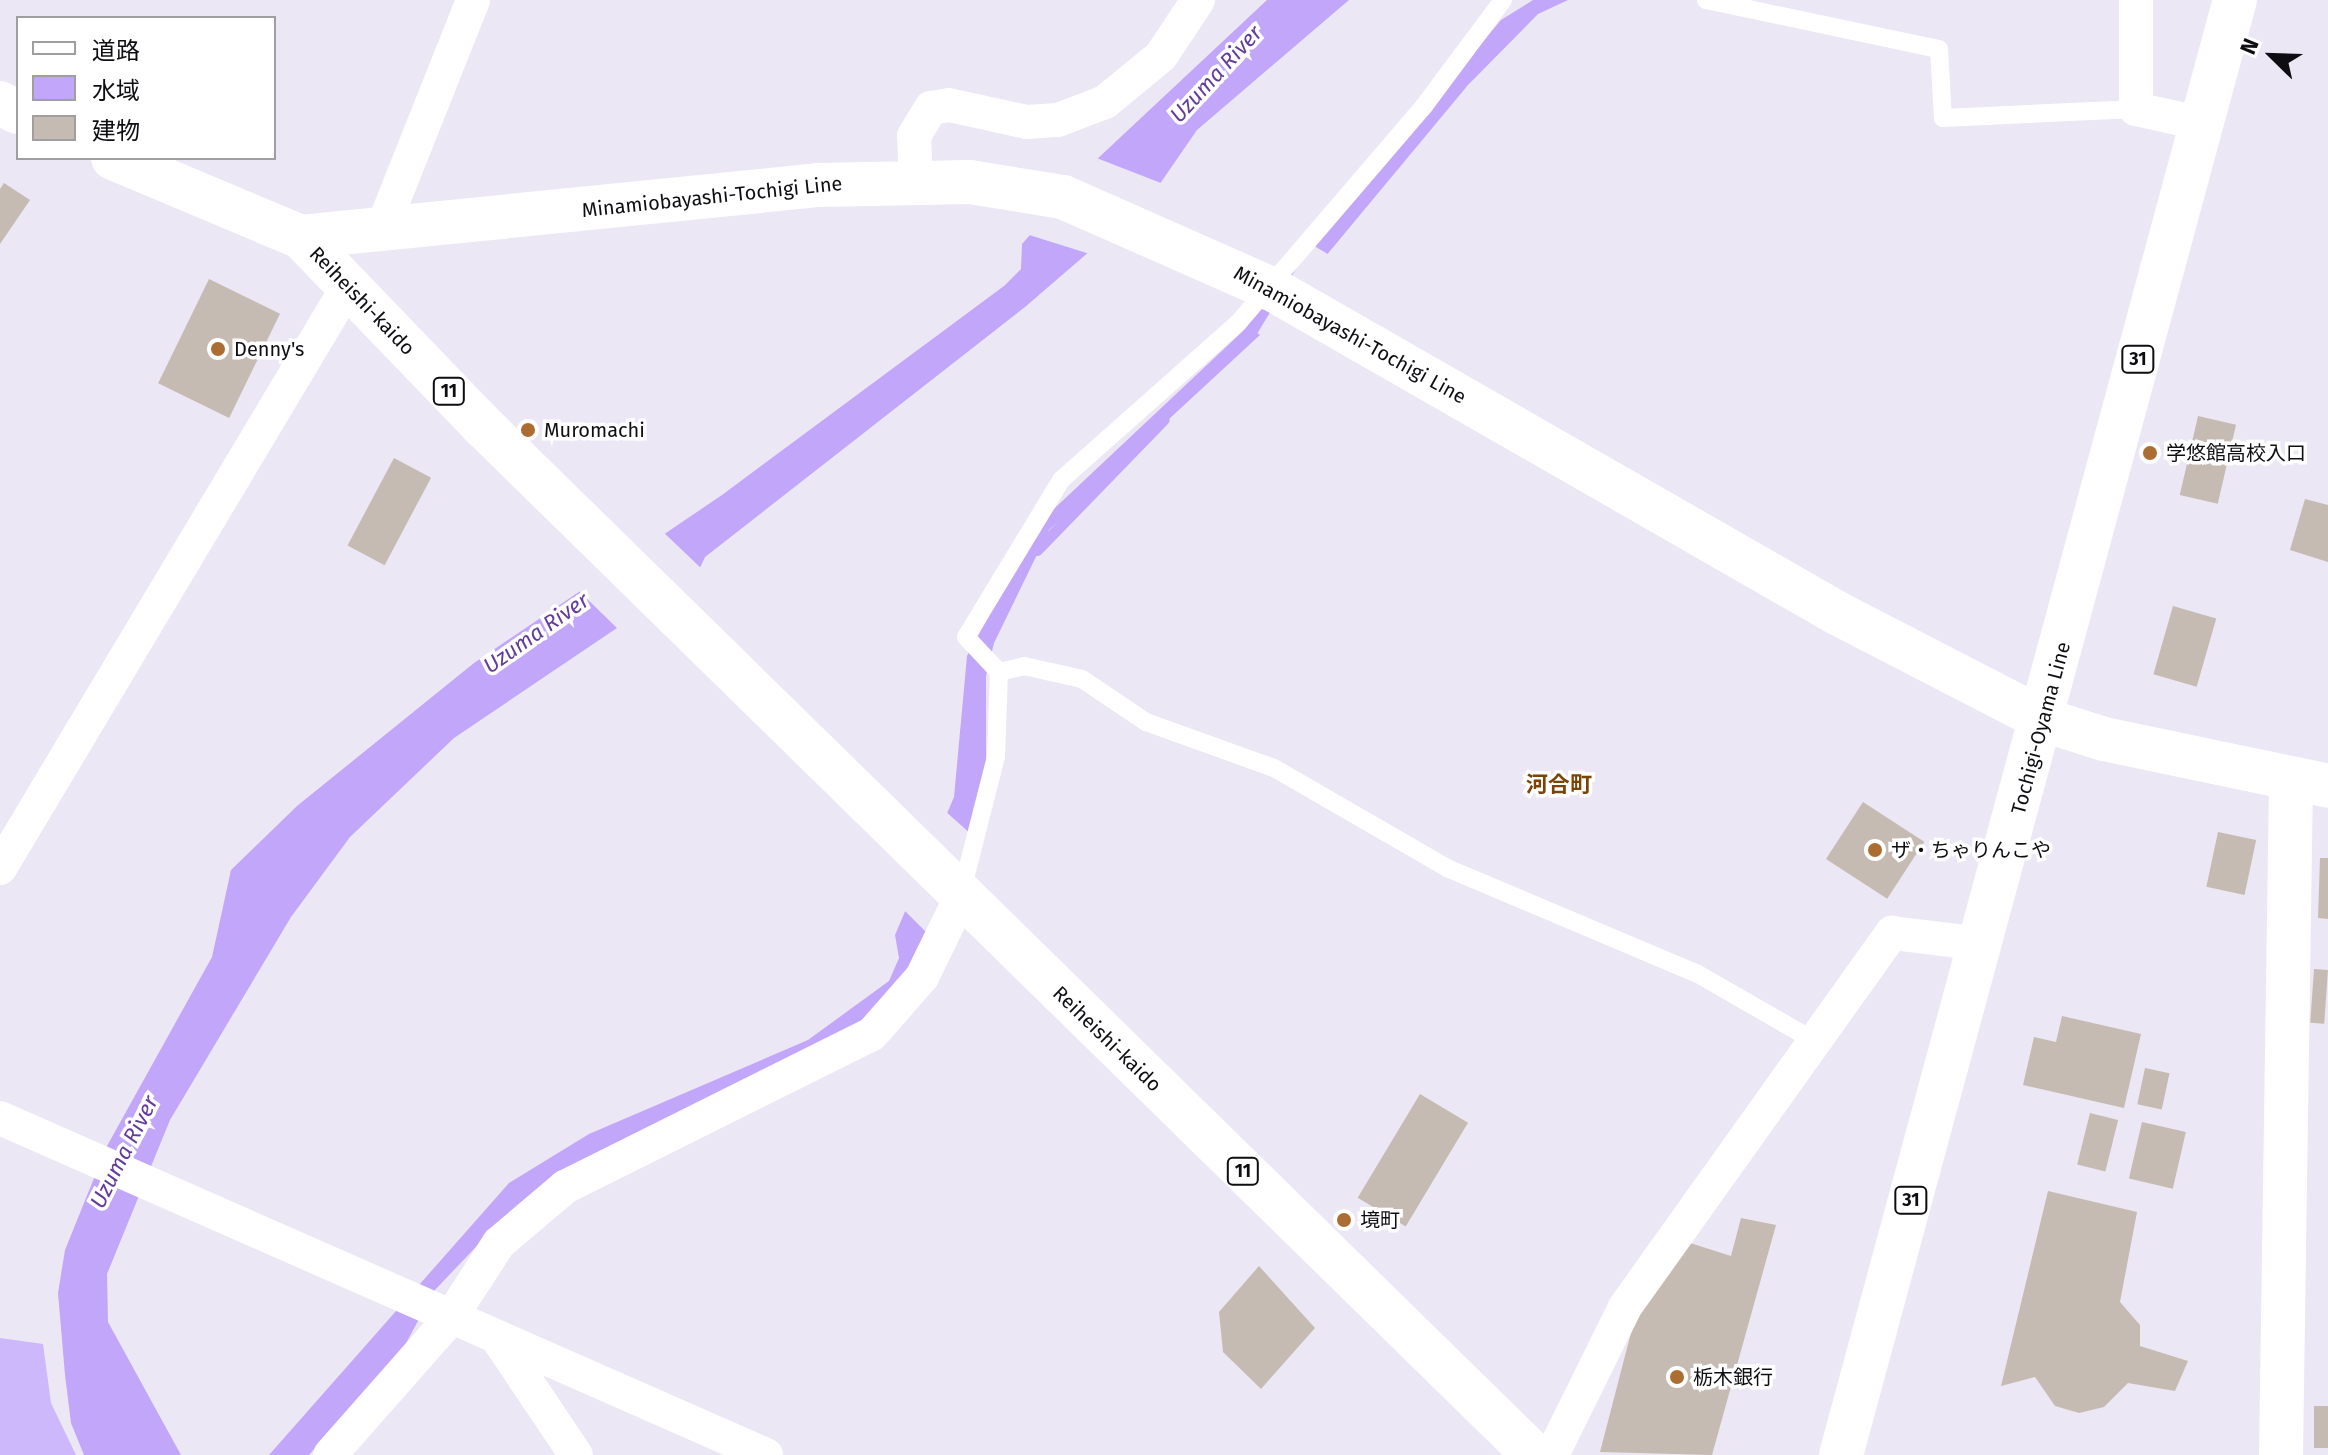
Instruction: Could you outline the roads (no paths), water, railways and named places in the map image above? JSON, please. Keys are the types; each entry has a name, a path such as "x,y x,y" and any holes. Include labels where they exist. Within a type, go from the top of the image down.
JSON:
{"main road":[{"name":"Tochigi-Oyama Line","path":"1851,1453 1981,944 2044,720 2199,123 2235,0"},
{"name":"Reiheishi-kaido","path":"118,160 301,237 347,288 601,542 1534,1455"},
{"name":"Minamiobayashi-Tochigi Line","path":"301,237 380,234 729,193 916,181 1063,197 1127,219 1279,293 1837,613 2044,720 2309,782"},
{"path":"2281,1455 2309,782"}],"street":[{"path":"380,234 473,0"},
{"path":"916,181 914,136 931,108 949,105 1027,122 1058,120 1105,102 1161,56 1198,0"},
{"path":"2136,0 2136,109 2199,123"},
{"path":"0,868 347,288"},
{"path":"330,1455 438,1315 499,1243 565,1187 872,1034 922,977 945,881"},
{"path":"1552,1455 1625,1307 1892,933 1981,944"},
{"path":"0,1118 438,1315 766,1455"},
{"path":"500,1342 576,1455"}],"lane":[{"path":"945,881 996,757 999,672 966,637 1061,480 1279,293 1503,0"},
{"path":"1706,0 1939,49 1943,118 2136,109"},
{"path":"999,672 1024,666 1082,679 1146,722 1274,768 1447,868 1698,974 1813,1040"}],"water":[{"name":"Uzuma River","path":"1267,0 1349,0 1197,130 1148,201 1025,307 705,557 697,574 454,738 350,837 291,917 170,1120 107,1274 108,1322 181,1455 84,1455 71,1423 65,1375 58,1293 65,1250 107,1146 212,957 231,870 297,806 474,663 722,495 1004,286 1021,269 1022,244 1094,162"},
{"path":"1533,0 1568,0 1538,14 1468,85 1261,334 1049,530 994,643 986,676 986,772 972,826 901,989 865,1023 491,1231 434,1291 403,1349 309,1455 269,1455 509,1183 589,1134 808,1040 889,981 899,958 895,935 954,797 967,656 1040,522 1242,332 1501,20"}],"waterway":[{"path":"1037,550 1164,419"}],"place":[{"name":"Denny's","path":"218,349"},
{"name":"Muromachi","path":"528,430"},
{"name":"学悠館高校入口","path":"2150,453"},
{"name":"ザ・ちゃりんこや","path":"1875,850"},
{"name":"境町","path":"1344,1220"},
{"name":"栃木銀行","path":"1677,1377"}],"district":[{"name":"河合町","path":"1559,785"}]}
